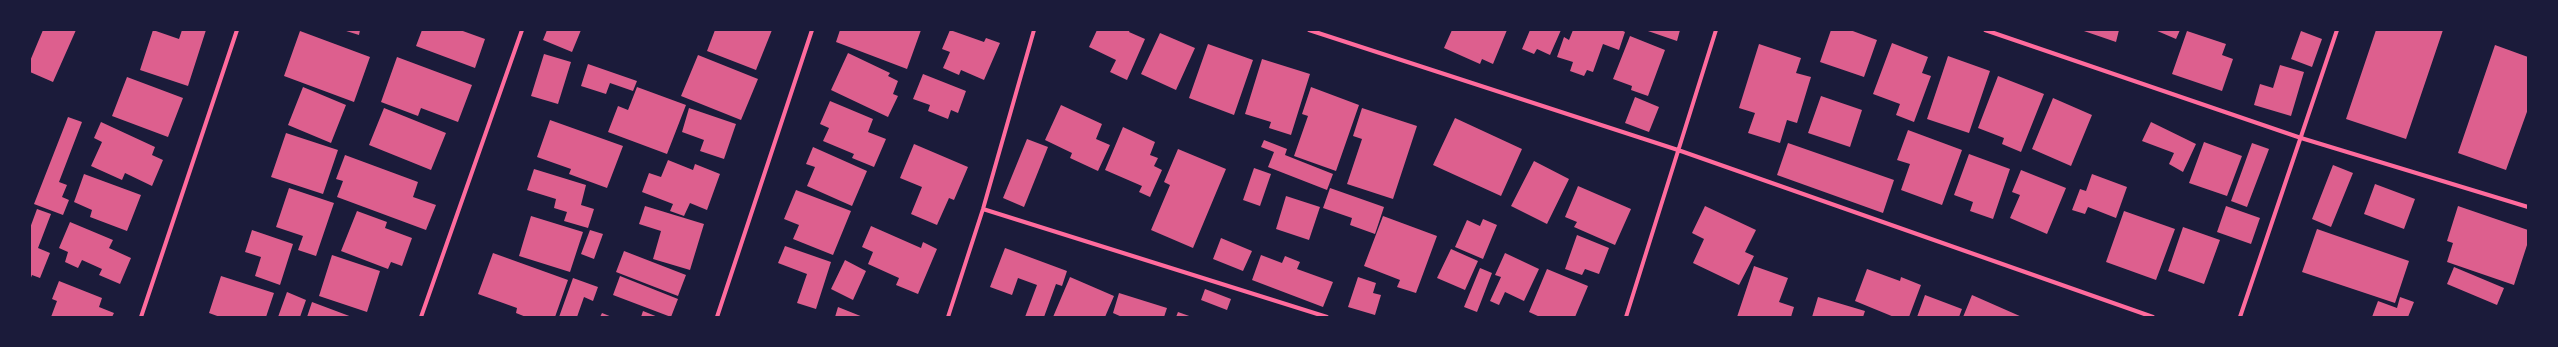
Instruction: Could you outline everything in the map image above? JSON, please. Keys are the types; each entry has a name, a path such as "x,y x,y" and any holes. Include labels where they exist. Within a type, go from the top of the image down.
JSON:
{"street":[{"path":"141,317 237,30"},
{"path":"421,317 522,30"},
{"path":"717,317 812,30"},
{"path":"948,317 983,209 1034,30"},
{"path":"1309,30 1678,150 2153,317"},
{"path":"1626,317 1716,30"},
{"path":"1985,30 2301,138 2528,207"},
{"path":"2240,317 2337,30"},
{"path":"983,209 1327,317"}],"building":[{"path":"43,30 76,30 53,82 30,72 30,61"},
{"path":"153,30 179,39 182,30 206,30 188,86 140,70"},
{"path":"343,30 360,30 359,35"},
{"path":"422,30 460,30 485,39 475,68 416,46"},
{"path":"547,30 581,30 572,52 543,40"},
{"path":"715,30 772,30 756,70 707,51"},
{"path":"840,30 921,30 907,69 836,42"},
{"path":"950,30 984,42 986,38 1000,43 984,80 961,70 959,75 943,68 950,52 942,49"},
{"path":"1097,30 1130,30 1129,32 1145,39 1127,80 1110,72 1116,60 1089,47"},
{"path":"1452,30 1507,30 1493,64 1482,59 1480,64 1444,48"},
{"path":"1530,30 1561,30 1550,55 1537,49 1534,54 1522,49"},
{"path":"1573,30 1621,30 1625,32 1619,50 1603,44 1593,72 1587,70 1584,76 1570,71 1573,62 1557,57 1564,37 1569,40"},
{"path":"1645,30 1680,30 1677,41"},
{"path":"1831,30 1850,30 1877,40 1864,77 1820,62"},
{"path":"2081,30 2119,30 2116,42"},
{"path":"2155,30 2180,30 2176,39"},
{"path":"2376,30 2443,30 2406,139 2346,119"},
{"path":"300,31 370,57 354,102 284,76"},
{"path":"2187,31 2226,44 2222,55 2233,59 2222,91 2172,74"},
{"path":"2301,31 2322,39 2312,67 2291,59"},
{"path":"1160,33 1195,48 1176,90 1141,74"},
{"path":"1630,36 1665,50 1648,96 1631,90 1632,86 1613,79"},
{"path":"1892,43 1928,57 1922,73 1931,76 1914,122 1896,115 1900,104 1873,94"},
{"path":"1208,44 1253,60 1234,115 1189,98"},
{"path":"1759,44 1801,58 1796,73 1811,77 1797,123 1787,120 1780,143 1748,133 1755,113 1739,108"},
{"path":"2495,45 2528,57 2528,109 2506,170 2458,153"},
{"path":"848,53 890,73 888,76 898,81 893,94 898,96 888,117 831,90"},
{"path":"544,54 571,62 558,104 531,96"},
{"path":"698,55 758,79 741,120 681,96"},
{"path":"1948,56 1990,71 1969,133 1927,119"},
{"path":"397,57 472,85 458,122 421,108 418,116 381,102"},
{"path":"1262,59 1310,74 1291,135 1269,128 1271,122 1245,114"},
{"path":"588,64 637,81 633,91 610,83 606,94 581,86"},
{"path":"2280,65 2304,72 2291,116 2254,105 2260,84 2273,88"},
{"path":"923,74 966,91 958,113 951,110 948,119 928,111 930,105 913,99"},
{"path":"1998,76 2044,94 2021,152 2002,144 2004,138 1978,128"},
{"path":"127,77 183,98 168,137 112,116"},
{"path":"303,87 346,105 331,143 288,125"},
{"path":"637,87 686,105 667,154 608,132 618,106 628,110"},
{"path":"1311,87 1359,105 1336,171 1294,156 1308,116 1302,114"},
{"path":"1821,96 1862,110 1850,147 1808,133"},
{"path":"1635,97 1659,107 1649,132 1625,123"},
{"path":"2053,98 2092,115 2071,166 2032,149"},
{"path":"830,101 873,119 868,132 886,139 874,167 852,158 854,154 823,141 829,128 820,124"},
{"path":"1061,105 1102,124 1096,139 1110,145 1098,171 1070,158 1072,153 1045,140"},
{"path":"384,108 446,133 431,170 369,145"},
{"path":"689,108 736,124 724,159 700,151 704,140 682,132"},
{"path":"1362,108 1417,126 1393,199 1347,184 1362,139 1353,136"},
{"path":"68,117 82,122 59,182 67,185 62,197 69,200 63,215 34,204"},
{"path":"1455,118 1522,149 1501,196 1433,165"},
{"path":"550,120 623,146 607,188 569,174 571,169 537,157"},
{"path":"101,122 155,147 152,155 163,160 152,186 125,173 122,180 91,166 102,142 94,138"},
{"path":"2151,122 2196,144 2183,172 2169,164 2174,153 2142,141"},
{"path":"1123,127 1155,142 1150,155 1158,158 1154,166 1162,170 1150,197 1139,192 1142,186 1105,170"},
{"path":"1908,130 1962,150 1942,205 1901,190 1910,164 1897,160"},
{"path":"286,133 338,150 323,194 271,177"},
{"path":"1027,139 1048,147 1024,207 1003,198"},
{"path":"1264,140 1287,149 1285,155 1333,174 1327,190 1268,167 1274,152 1261,147"},
{"path":"2204,142 2242,156 2227,196 2189,183"},
{"path":"1788,143 1894,180 1883,213 1777,175"},
{"path":"2252,143 2269,149 2247,207 2231,201"},
{"path":"914,144 968,167 954,200 949,198 937,225 911,214 922,187 900,178"},
{"path":"813,147 867,171 852,206 807,186 815,167 806,164"},
{"path":"1178,149 1226,169 1193,248 1151,230 1170,185 1164,182"},
{"path":"1969,154 2010,169 1993,219 1970,211 1973,202 1954,195"},
{"path":"345,155 418,182 413,197 436,205 426,230 337,197 343,181 336,179"},
{"path":"668,160 693,170 695,164 720,174 707,210 690,203 684,216 670,211 673,204 642,192 649,173 661,177"},
{"path":"1534,161 1569,179 1547,224 1511,206"},
{"path":"2333,165 2353,173 2331,227 2312,219"},
{"path":"1254,168 1271,174 1260,206 1243,200"},
{"path":"534,169 586,185 581,205 594,209 588,228 564,221 567,212 554,208 556,199 527,190"},
{"path":"2021,170 2066,188 2047,234 2010,218 2020,195 2012,192"},
{"path":"84,174 141,195 127,231 90,217 92,210 74,202"},
{"path":"2092,174 2127,187 2116,218 2088,207 2085,214 2072,210 2080,189 2086,191"},
{"path":"2375,184 2415,199 2404,229 2364,214"},
{"path":"1578,186 1631,209 1615,245 1574,227 1577,222 1565,217"},
{"path":"289,188 334,203 316,256 298,250 303,236 276,227"},
{"path":"1330,188 1384,207 1375,234 1350,225 1352,218 1323,208"},
{"path":"796,190 851,211 833,255 793,239 799,225 784,219"},
{"path":"1286,196 1320,207 1309,240 1276,229"},
{"path":"645,206 704,224 690,270 653,259 661,231 639,224"},
{"path":"1705,206 1756,230 1745,252 1754,256 1739,285 1693,263 1704,239 1692,233"},
{"path":"2226,206 2260,218 2251,244 2217,232"},
{"path":"2458,206 2528,230 2528,242 2514,285 2447,262 2453,243 2447,241"},
{"path":"37,209 51,214 38,248 50,253 40,278 32,275 30,280 30,228"},
{"path":"357,211 387,222 385,228 412,238 402,266 391,262 388,269 341,251"},
{"path":"2124,211 2175,229 2156,280 2106,262"},
{"path":"531,216 583,232 570,272 519,256"},
{"path":"1383,216 1437,236 1416,293 1397,287 1400,280 1364,266"},
{"path":"1483,219 1497,225 1483,259 1455,247 1467,220 1480,226"},
{"path":"70,222 113,240 109,248 131,258 120,284 99,275 102,269 82,260 78,268 65,262 68,252 59,248"},
{"path":"871,226 921,248 923,242 937,249 918,294 896,285 899,278 868,264 873,252 862,247"},
{"path":"2183,227 2220,240 2204,284 2168,271"},
{"path":"2317,229 2409,261 2395,303 2302,272"},
{"path":"252,230 293,244 280,285 255,276 261,257 245,252"},
{"path":"590,230 603,234 594,259 581,254"},
{"path":"1577,235 1609,248 1599,274 1585,269 1582,275 1565,269"},
{"path":"1221,238 1252,251 1243,271 1213,259"},
{"path":"785,246 831,262 816,309 797,303 807,274 778,263"},
{"path":"1005,248 1067,271 1062,286 1056,284 1044,317 1025,317 1037,285 1018,278 1012,295 990,287"},
{"path":"1451,249 1478,261 1465,290 1437,278"},
{"path":"624,251 686,275 678,296 616,272"},
{"path":"493,253 568,280 555,317 526,317 516,313 517,308 478,294"},
{"path":"1505,253 1539,269 1524,301 1505,292 1499,305 1490,301 1501,277 1495,275"},
{"path":"332,255 380,271 367,312 319,296"},
{"path":"1261,255 1282,263 1285,256 1300,262 1297,269 1333,282 1323,307 1252,280"},
{"path":"845,260 866,271 853,300 831,289"},
{"path":"1754,266 1788,278 1779,302 1794,307 1791,317 1737,317"},
{"path":"2454,267 2504,288 2497,305 2447,284"},
{"path":"1480,268 1492,273 1477,312 1464,307"},
{"path":"1547,269 1588,286 1575,317 1540,317 1529,312"},
{"path":"1867,269 1900,281 1901,277 1921,285 1909,317 1894,317 1855,301"},
{"path":"221,276 274,293 266,317 220,317 209,313"},
{"path":"620,276 678,299 671,317 613,295"},
{"path":"1070,277 1114,296 1105,317 1053,317"},
{"path":"1358,277 1376,283 1373,293 1381,295 1375,315 1348,307"},
{"path":"573,278 598,287 593,301 584,297 577,317 559,317"},
{"path":"59,281 102,298 99,307 114,313 112,317 51,317 57,301 52,299"},
{"path":"1205,289 1231,299 1227,310 1201,300"},
{"path":"287,292 306,300 300,317 278,317"},
{"path":"1119,293 1167,308 1164,317 1122,317 1113,313"},
{"path":"1925,295 1962,309 1959,317 1917,317"},
{"path":"1972,295 2022,317 1963,317"},
{"path":"1818,297 1865,311 1863,317 1812,317"},
{"path":"2400,297 2414,302 2408,317 2372,317 2378,301 2397,308"},
{"path":"312,302 352,317 307,317"},
{"path":"838,307 863,317 835,317"},
{"path":"643,311 658,317 641,317"},
{"path":"1178,312 1192,317 1176,317"},
{"path":"602,313 612,317 600,317"}]}
